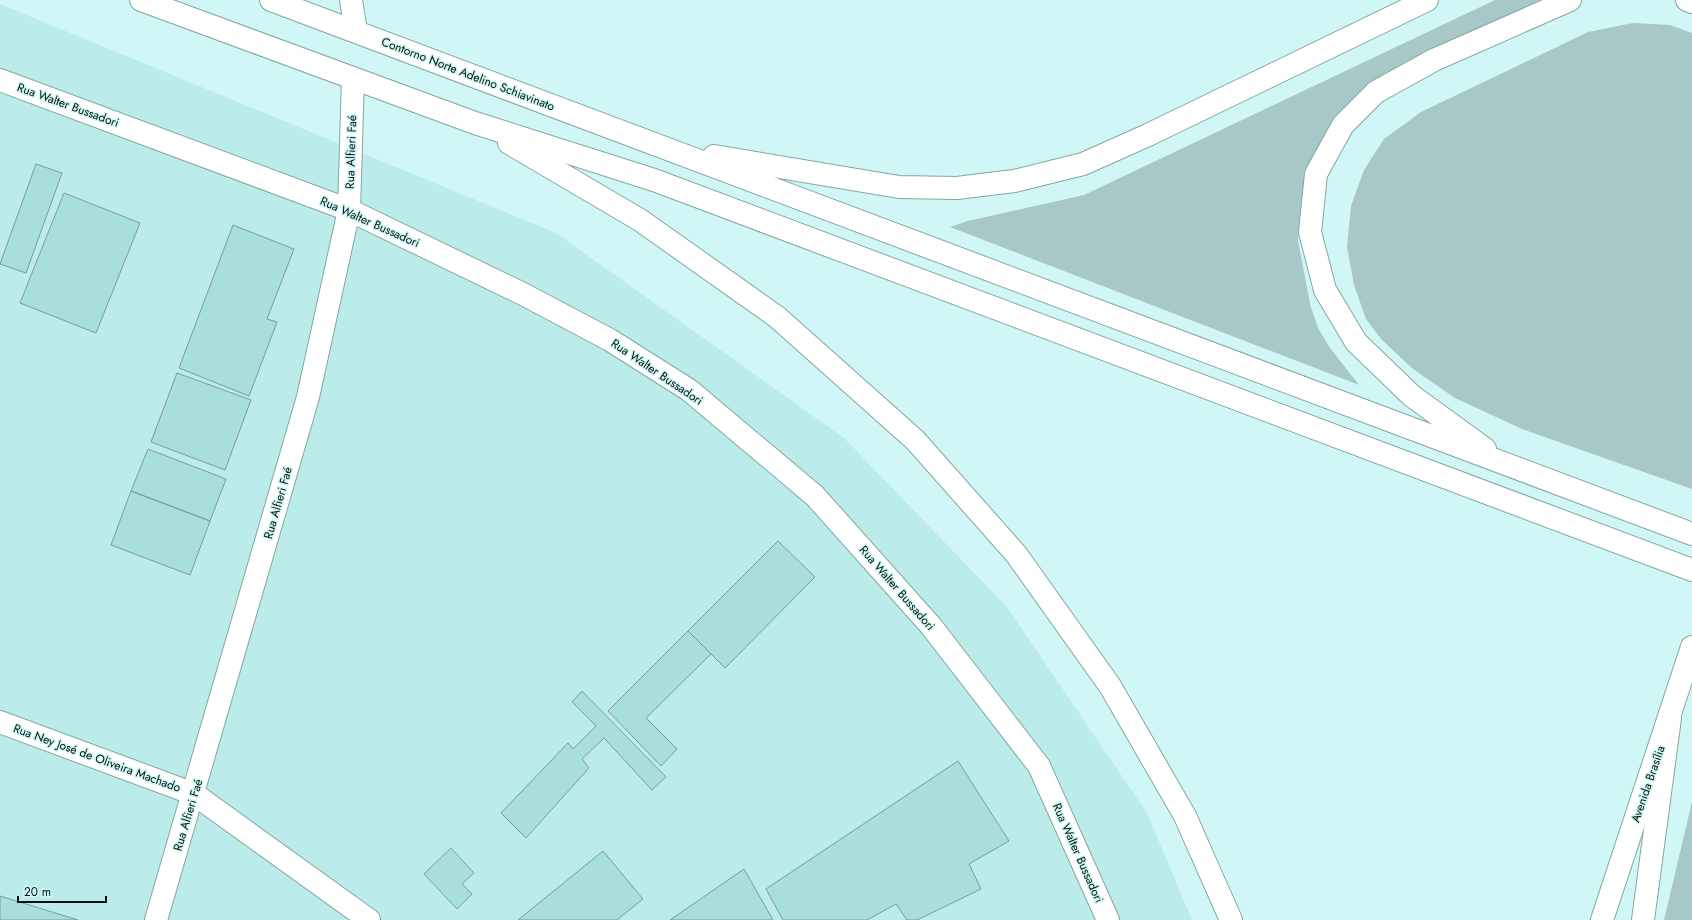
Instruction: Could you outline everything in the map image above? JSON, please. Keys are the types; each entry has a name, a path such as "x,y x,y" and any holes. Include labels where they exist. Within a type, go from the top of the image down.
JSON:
{"main road":[{"path":"141,0 475,123 654,180 1692,570"},
{"name":"Contorno Norte Adelino Schiavinato","path":"271,0 665,148"},
{"path":"351,0 356,31"},
{"path":"665,148 899,187 957,188 1014,181 1083,164 1141,138 1426,0"},
{"path":"1510,467 1412,396 1356,342 1325,290 1310,232 1316,174 1343,125 1376,92 1434,60 1570,0"},
{"path":"1687,0 1692,2"},
{"name":"Rua Alfieri Faé","path":"156,920 194,794 308,397 349,210 353,78"},
{"name":"Rua Walter Bussadori","path":"0,80 349,210 523,294 610,340 689,390 815,496 931,626 1038,766 1108,920"},
{"path":"475,123 640,220 777,317 915,440 1016,554 1110,686 1185,816 1232,920"},
{"path":"665,148 1510,467 1692,534"},
{"name":"Avenida Brasília","path":"1602,920 1670,718 1692,647"},
{"path":"1643,920 1670,718"},
{"name":"Rua Ney José de Oliveira Machado","path":"0,722 194,794 369,920"}],"shaded area":[{"path":"1495,0 1551,0 1375,85 1307,177 1299,221 1298,241 1311,308 1319,330 1330,348 1359,385 950,227 968,221 1084,195"},
{"path":"0,4 556,233 844,438 1007,607 1147,813 1192,920 0,920"},
{"path":"1633,23 1670,25 1692,33 1692,489 1522,429 1455,398 1413,369 1382,340 1366,319 1354,285 1347,247 1351,206 1364,170 1384,139 1421,112 1588,32"},
{"path":"1692,802 1692,920 1664,920"}],"building":[{"path":"36,164 62,173 26,273 0,264"},
{"path":"64,193 140,223 96,333 20,303"},
{"path":"233,225 294,249 267,319 277,322 249,396 179,368"},
{"path":"177,373 251,400 225,470 151,442"},
{"path":"148,449 226,479 210,521 131,491"},
{"path":"131,491 210,521 190,575 111,545"},
{"path":"778,541 815,577 725,668 688,631"},
{"path":"688,631 711,654 646,718 677,749 661,766 608,711"},
{"path":"582,691 666,777 652,790 604,738 582,759 589,768 526,838 501,813 568,743 573,749 596,726 572,702"},
{"path":"958,761 1009,841 969,864 981,889 917,920 907,920 896,904 867,920 783,920 766,889"},
{"path":"451,848 474,873 462,884 472,894 457,909 424,874"},
{"path":"603,851 643,899 617,920 518,920"},
{"path":"744,869 773,920 670,920"},
{"path":"0,896 78,920 0,920"}]}
